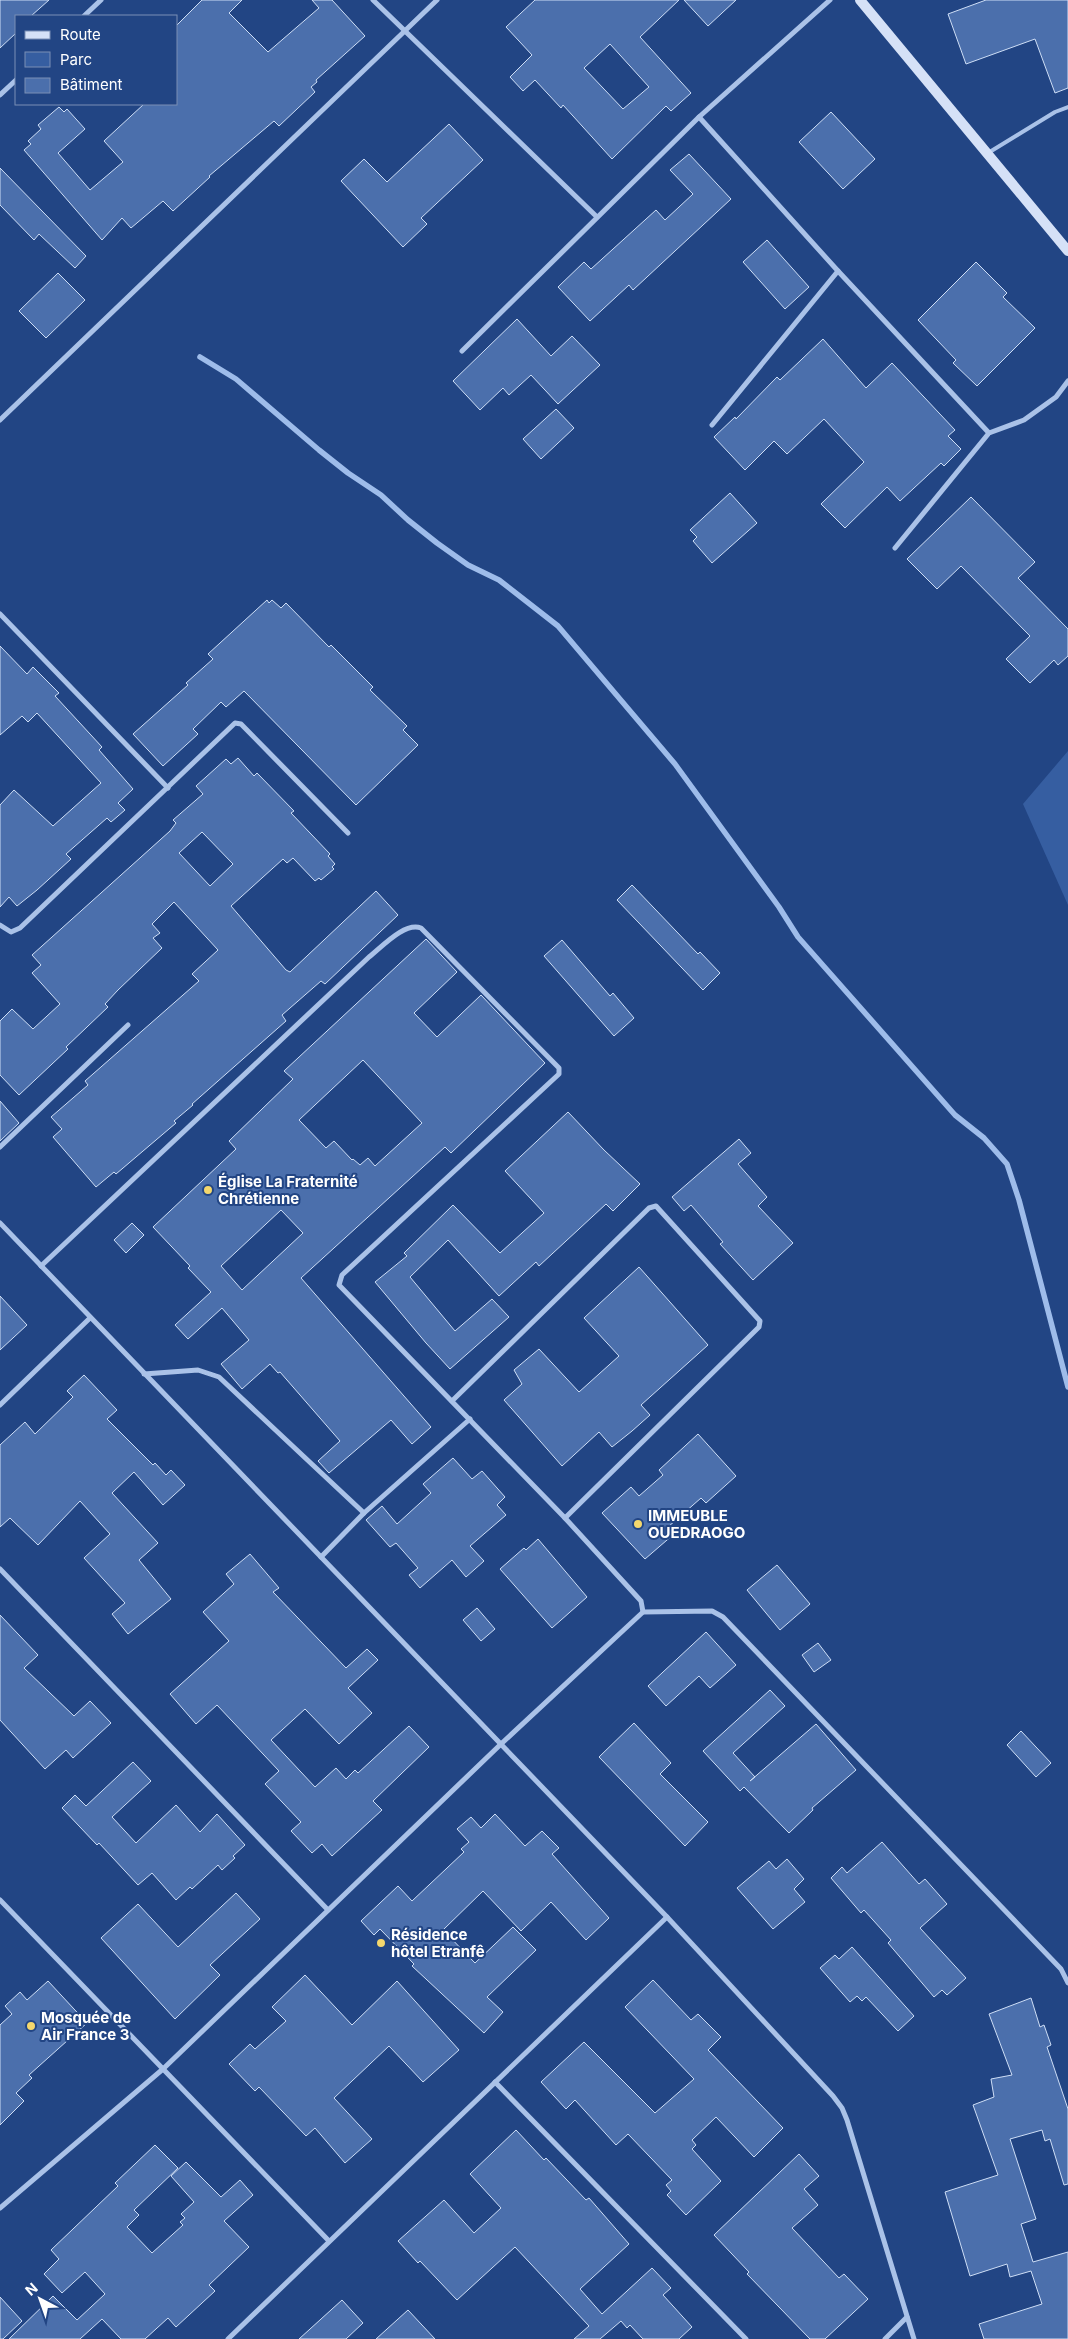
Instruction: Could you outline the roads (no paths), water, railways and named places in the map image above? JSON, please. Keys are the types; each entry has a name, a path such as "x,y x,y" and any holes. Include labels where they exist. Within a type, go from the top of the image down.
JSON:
{"street":[{"path":"85,15 101,0"},
{"path":"373,0 597,217"},
{"path":"0,420 437,0"},
{"path":"462,351 699,117 830,0"},
{"path":"861,0 1068,250"},
{"path":"0,95 15,81"},
{"path":"699,117 838,271 989,433"},
{"path":"712,425 838,271"},
{"path":"895,548 989,433 1024,420 1056,397 1068,381"},
{"path":"0,614 168,788"},
{"path":"0,925 11,932 20,928 235,723 241,724 348,833"},
{"path":"40,1266 369,957 406,929 415,926 421,928 560,1068 557,1079 339,1279 339,1285 564,1518 641,1601 643,1612"},
{"path":"0,1147 128,1025"},
{"path":"452,1401 648,1208 656,1206 760,1321 759,1327 564,1518"},
{"path":"0,1223 667,1916 833,2096 842,2108 914,2339"},
{"path":"0,1405 90,1318"},
{"path":"144,1374 198,1370 219,1377 364,1513"},
{"path":"321,1557 364,1513 470,1419"},
{"path":"0,1569 328,1910"},
{"path":"0,2208 163,2069 501,1744 643,1612 712,1611 723,1617 1061,1969 1068,1983"},
{"path":"0,1900 329,2241"},
{"path":"228,2339 667,1916"},
{"path":"495,2082 746,2339"},
{"path":"885,2339 907,2318"}],"lane":[{"path":"988,154 1055,112 1068,106"}],"waterway":[{"path":"200,357 236,379 319,450 348,473 381,495 437,543 468,565 499,580 558,626 675,764 779,907 798,937 955,1115 984,1138 1007,1164 1019,1200 1068,1387"}],"place":[{"name":"Église La Fraternité Chrétienne","path":"208,1190"},
{"name":"IMMEUBLE OUEDRAOGO","path":"638,1524"},
{"name":"Résidence hôtel Etranfê","path":"381,1943"},
{"name":"Mosquée de Air France 3","path":"31,2026"}]}
